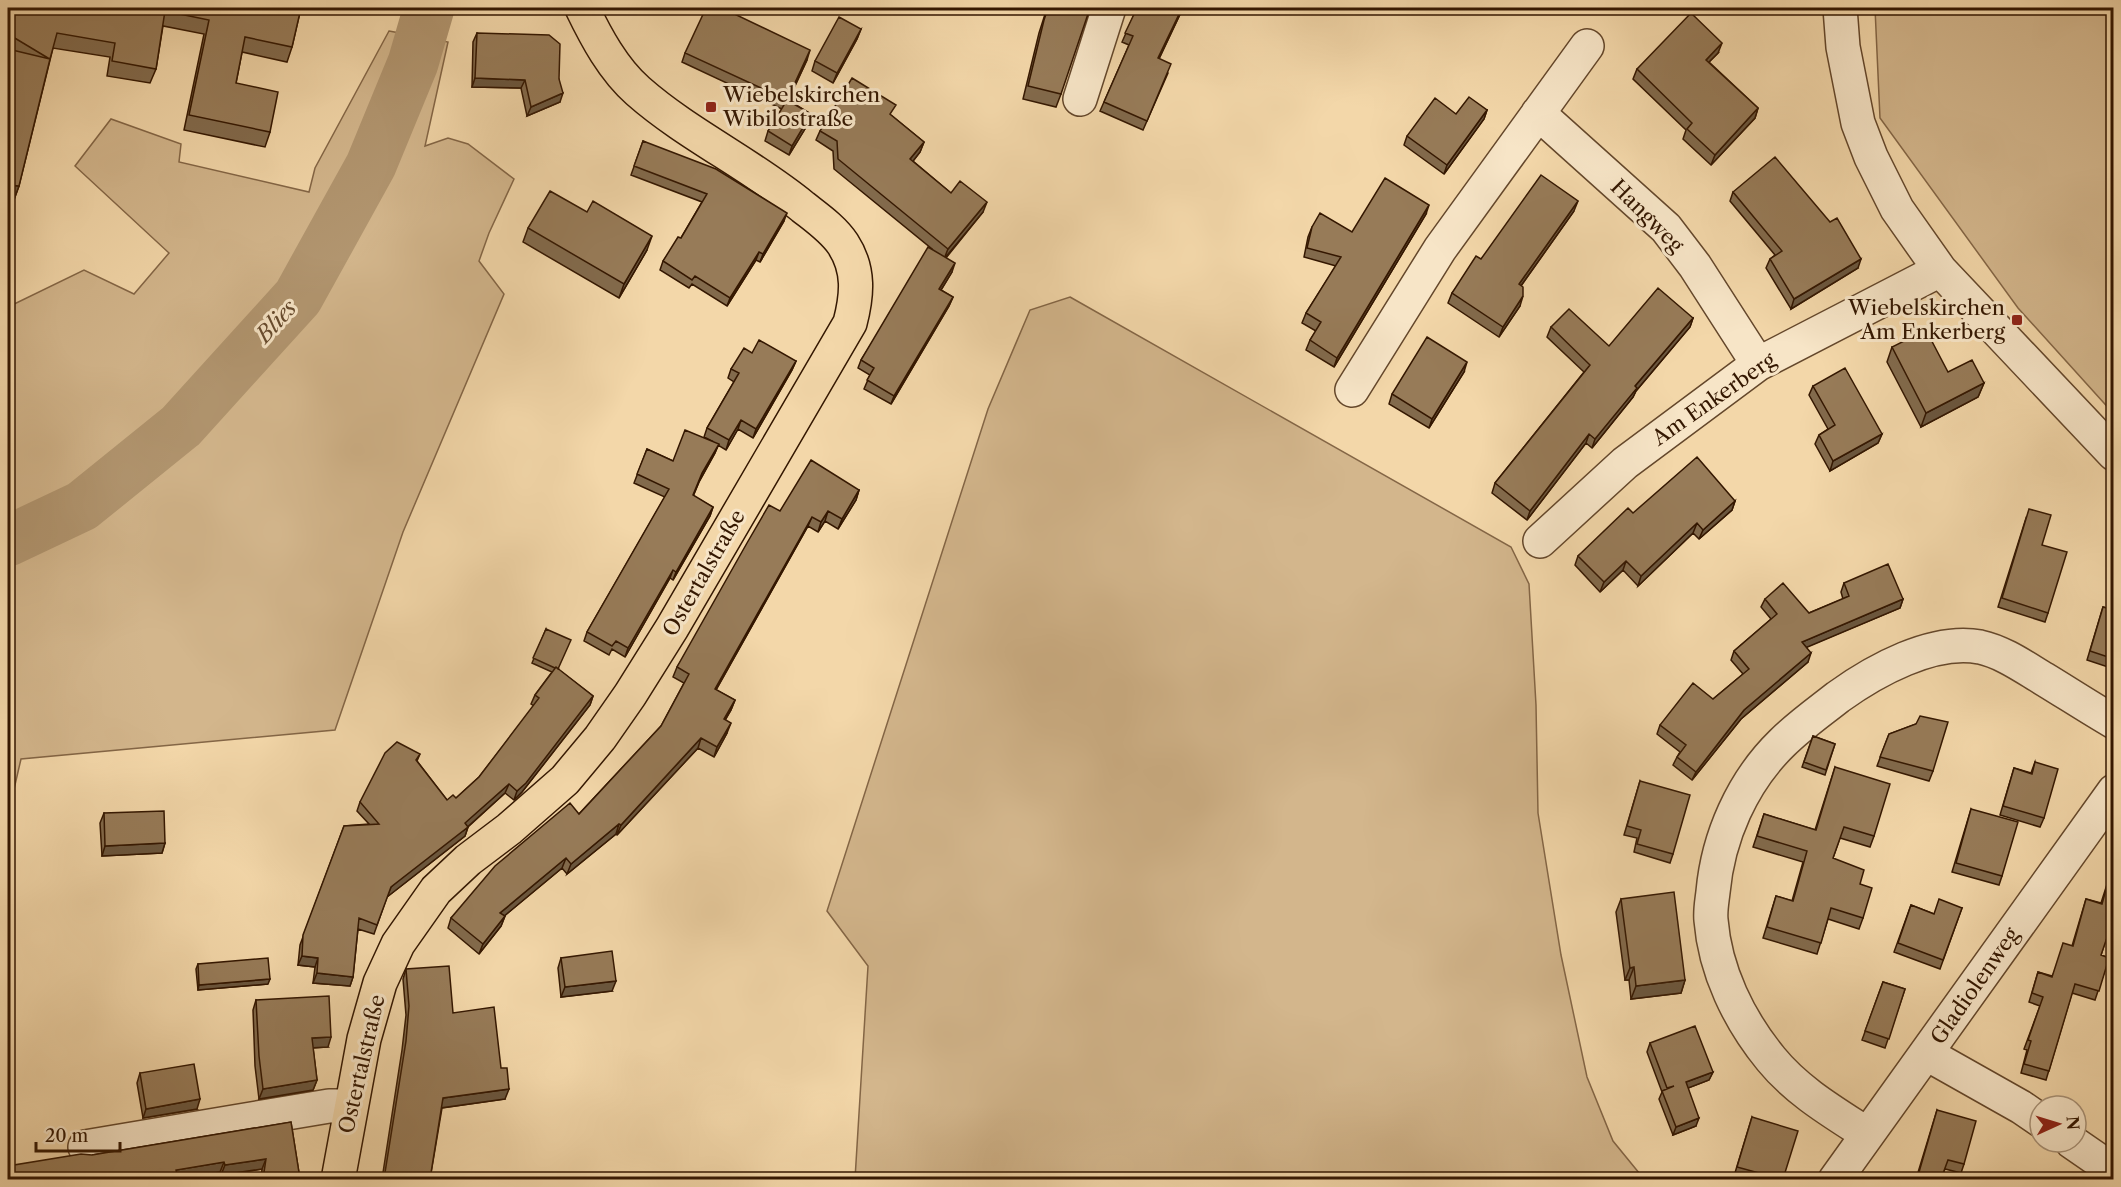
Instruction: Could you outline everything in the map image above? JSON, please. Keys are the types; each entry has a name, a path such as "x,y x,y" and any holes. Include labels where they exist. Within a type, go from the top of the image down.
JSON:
{"main road":[{"name":"Ostertalstraße","path":"338,1179 364,1040 380,983 399,944 436,890 468,860 509,829 565,780 600,738 672,628 838,344 850,323 856,298 855,273 844,245 832,231 780,188 666,113 636,89 615,65 582,8"}],"street":[{"path":"1080,99 1109,8"},
{"path":"1840,8 1843,47 1858,123 1870,157 1897,209 1940,270 2114,454"},
{"path":"1352,390 1440,249 1587,45"},
{"name":"Hangweg","path":"1538,113 1666,228 1695,266 1758,364"},
{"name":"Am Enkerberg","path":"1540,542 1625,463 1758,364 1940,270"},
{"path":"1866,1134 1803,1091 1772,1060 1749,1031 1730,994 1717,956 1711,918 1715,871 1727,826 1749,784 1781,744 1858,682 1905,658 1941,648 1978,646 1995,651 2114,722"},
{"name":"Gladiolenweg","path":"1835,1179 2114,791"},
{"path":"1927,1054 2028,1112"},
{"path":"85,1147 328,1106 350,1106"},
{"path":"2088,1153 2114,1171"}],"shaded area":[{"path":"1875,8 2113,8 2113,413 2018,308 1880,118"},
{"path":"389,31 448,42 425,146 448,138 468,144 514,179 479,261 504,294 403,532 335,730 21,759 8,815 8,307 84,270 134,294 169,253 75,166 111,119 181,144 179,162 309,192 315,168"},
{"path":"1070,297 1511,547 1529,584 1536,705 1538,813 1561,955 1587,1077 1613,1141 1644,1179 855,1179 868,966 827,911 988,409 1030,310"}],"building":[{"path":"8,8 301,8 292,47 245,37 236,83 278,92 270,132 189,115 209,20 165,11 156,69 112,61 115,43 57,33 50,59 8,34"},
{"path":"706,8 722,8 810,50 787,100 685,53"},
{"path":"1048,8 1090,8 1061,94 1028,86"},
{"path":"1137,8 1182,8 1158,58 1171,64 1147,121 1104,102 1133,36 1125,33"},
{"path":"1691,13 1722,43 1706,60 1758,108 1715,155 1687,129 1692,123 1637,69"},
{"path":"839,17 861,29 837,73 815,61"},
{"path":"477,33 549,35 560,44 559,79 563,93 531,107 525,80 475,78"},
{"path":"8,49 50,59 19,186 8,185"},
{"path":"852,78 896,105 890,114 924,142 910,159 951,193 960,181 987,202 948,249 838,159 837,141 820,131"},
{"path":"1469,97 1487,110 1447,165 1407,136 1435,98 1456,114"},
{"path":"787,100 811,114 792,146 768,131"},
{"path":"643,141 716,169 787,213 763,254 759,252 730,298 695,276 692,280 663,261 678,237 681,238 707,194 634,166"},
{"path":"1775,157 1830,222 1837,218 1861,259 1794,299 1770,259 1782,251 1733,192"},
{"path":"1541,175 1578,201 1519,284 1523,287 1523,296 1503,327 1452,293 1476,256 1481,259"},
{"path":"1385,178 1429,205 1337,358 1310,340 1321,322 1306,313 1341,257 1307,248 1312,227 1320,213 1352,232"},
{"path":"550,191 587,212 593,201 652,236 624,284 528,228"},
{"path":"928,247 955,263 939,289 953,297 894,396 867,380 874,368 861,360"},
{"path":"1658,288 1693,318 1635,386 1637,388 1595,439 1589,434 1530,511 1495,483 1590,365 1551,327 1569,309 1609,346"},
{"path":"1926,330 1948,372 1972,360 1984,383 1926,413 1892,347"},
{"path":"1427,337 1467,362 1432,419 1392,394"},
{"path":"759,340 796,361 756,429 741,420 729,440 707,428 739,373 731,369 744,348 752,353"},
{"path":"1845,368 1882,434 1833,461 1819,435 1835,425 1813,386"},
{"path":"685,430 719,444 702,473 693,495 713,507 676,572 673,570 628,648 616,641 612,646 587,632 669,489 637,474 647,449 673,461"},
{"path":"1697,457 1735,501 1703,530 1697,523 1641,576 1626,561 1604,582 1578,556 1628,508 1633,513"},
{"path":"811,460 859,490 842,519 828,511 821,522 812,517 715,689 735,700 724,719 731,723 717,747 701,738 621,825 619,824 571,864 566,858 500,913 505,916 483,944 451,918 495,866 570,803 579,814 661,726 689,674 677,667 769,505 780,511"},
{"path":"2029,509 2051,515 2042,545 2067,552 2048,613 2002,598"},
{"path":"1888,564 1903,599 1802,642 1811,653 1744,710 1696,772 1677,757 1686,745 1660,725 1693,683 1713,699 1749,669 1734,651 1777,614 1765,599 1783,583 1809,613 1849,596 1844,583"},
{"path":"2103,607 2114,610 2114,659 2090,651"},
{"path":"546,629 571,640 558,669 533,658"},
{"path":"556,667 593,696 526,783 517,791 509,784 465,823 468,827 391,887 377,925 359,918 353,977 317,973 318,958 302,956 303,935 344,826 379,824 360,802 385,753 397,742 420,754 416,760 447,800 453,795 456,798 479,777 539,698 535,695"},
{"path":"1920,716 1948,722 1933,771 1880,757 1889,734 1916,724"},
{"path":"1813,736 1835,744 1826,770 1804,762"},
{"path":"2035,762 2058,769 2044,818 2003,806 2014,768 2032,774"},
{"path":"1835,767 1890,784 1874,836 1844,827 1833,858 1864,870 1860,884 1872,888 1863,918 1831,908 1821,943 1767,927 1776,896 1793,901 1807,851 1757,836 1764,814 1816,830"},
{"path":"1640,781 1690,795 1673,854 1637,844 1641,830 1627,826"},
{"path":"1971,809 2018,822 2002,876 1956,863"},
{"path":"164,811 165,843 105,846 104,813"},
{"path":"2110,875 2114,876 2114,917 2101,955 2109,958 2099,991 2075,984 2049,1071 2024,1064 2031,1041 2028,1040 2043,997 2032,993 2038,972 2052,977 2063,943 2073,946 2086,899 2102,904"},
{"path":"1674,892 1685,980 1636,986 1634,967 1630,968 1621,899"},
{"path":"1939,899 1962,908 1943,960 1898,943 1911,905 1934,914"},
{"path":"612,951 616,981 565,987 561,958"},
{"path":"268,958 270,979 199,985 198,964"},
{"path":"449,966 453,1013 494,1007 501,1068 507,1068 509,1089 443,1098 430,1179 384,1179 406,1041 409,1006 406,969"},
{"path":"1883,982 1905,989 1889,1039 1865,1031"},
{"path":"329,996 331,1037 312,1038 317,1080 263,1089 256,1000"},
{"path":"1695,1026 1713,1072 1686,1082 1699,1118 1676,1127 1662,1091 1674,1086 1667,1088 1650,1043"},
{"path":"194,1064 200,1099 146,1109 140,1073"},
{"path":"1937,1110 1976,1121 1964,1164 1948,1160 1941,1179 1917,1179"},
{"path":"1752,1117 1798,1131 1783,1179 1757,1179 1759,1173 1737,1167"},
{"path":"291,1122 300,1179 263,1179 266,1159 225,1165 224,1162 176,1170 178,1179 8,1179 8,1166 81,1154 92,1155"}],"waterway":[{"name":"Blies","path":"8,541 82,506 181,426 298,297 371,165 413,63 429,8"}],"place":[{"name":"Wiebelskirchen Wibilostraße","path":"711,107"},
{"name":"Wiebelskirchen Am Enkerberg","path":"2017,320"}]}
